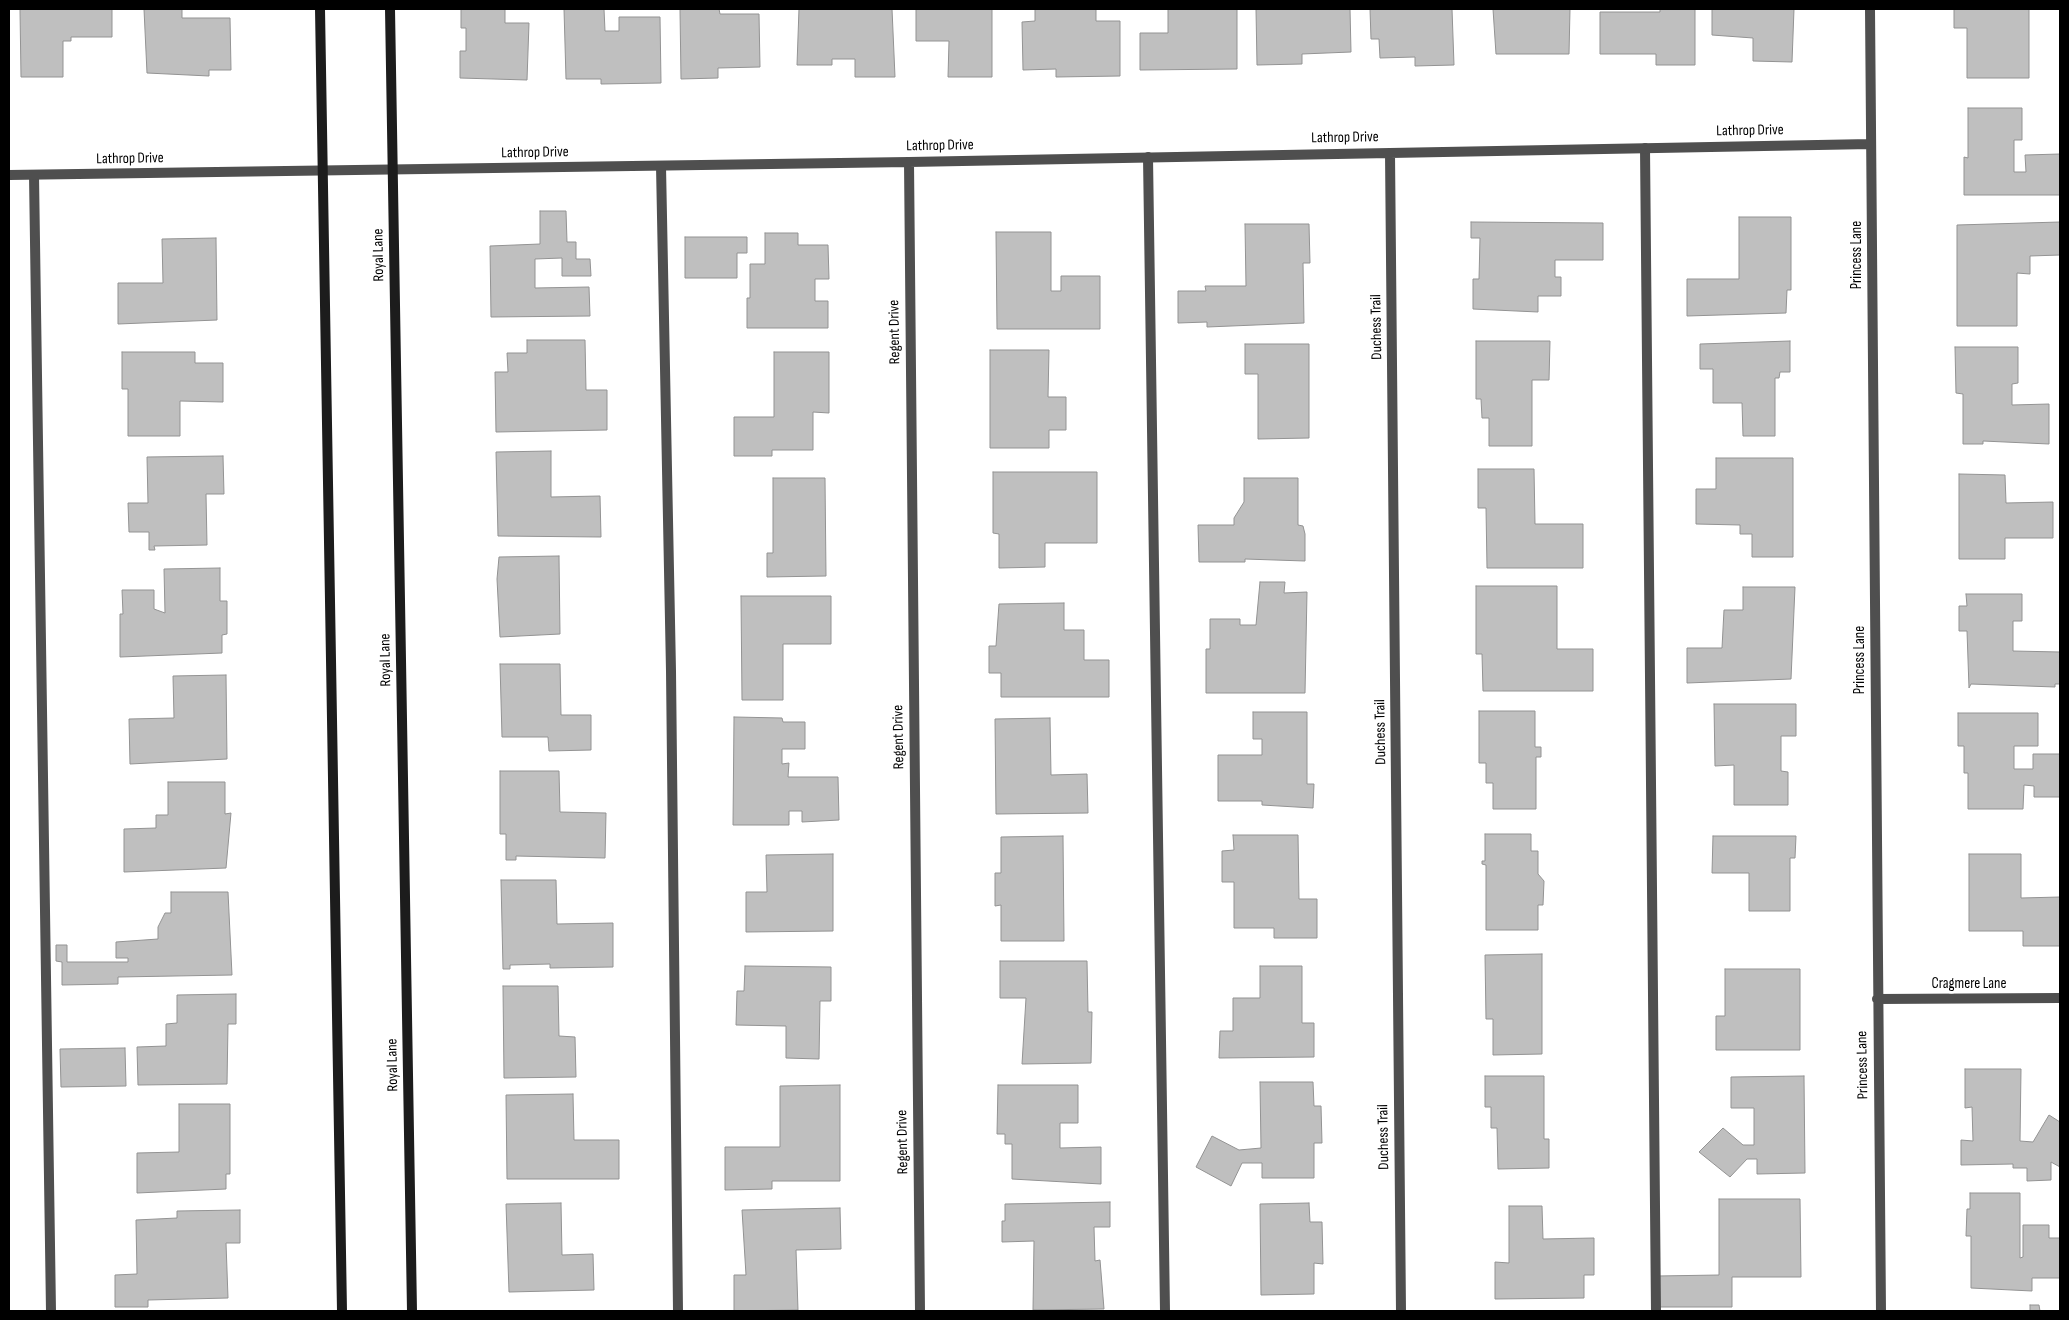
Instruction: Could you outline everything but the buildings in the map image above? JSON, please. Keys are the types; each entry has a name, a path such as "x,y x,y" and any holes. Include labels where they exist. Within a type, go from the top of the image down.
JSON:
{"main road":[{"path":"320,9 342,1311"},
{"name":"Royal Lane","path":"390,9 412,1311"}],"street":[{"name":"Princess Lane","path":"1870,9 1881,1311"},
{"name":"Lathrop Drive","path":"9,175 909,162 1871,144"},
{"path":"1645,148 1656,1311"},
{"name":"Duchess Trail","path":"1390,152 1401,1311"},
{"path":"1148,157 1165,1311"},
{"name":"Regent Drive","path":"909,162 920,1311"},
{"path":"661,166 670,671 678,1311"},
{"path":"34,175 51,1311"},
{"name":"Cragmere Lane","path":"1877,999 2060,998"}]}
